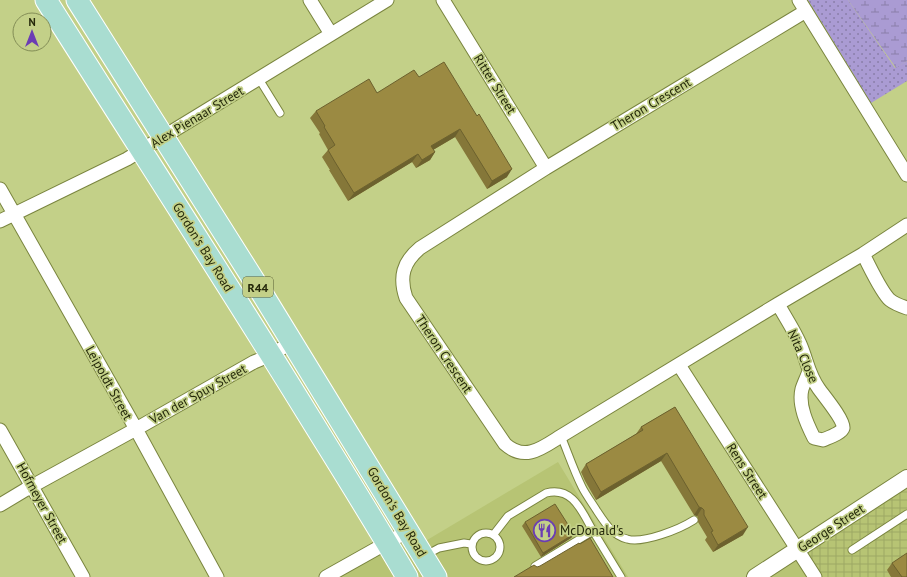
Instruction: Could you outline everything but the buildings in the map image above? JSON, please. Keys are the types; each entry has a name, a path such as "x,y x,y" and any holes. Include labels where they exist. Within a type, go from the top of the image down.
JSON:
{"main road":[{"name":"Gordon's Bay Road","path":"46,0 271,355 388,543 407,577"},
{"name":"Gordon's Bay Road","path":"76,0 292,342 436,577"}],"street":[{"path":"310,0 331,34"},
{"name":"Alex Pienaar Street","path":"0,220 127,159 387,0"},
{"name":"Ritter Street","path":"443,0 546,168"},
{"name":"Theron Crescent","path":"907,175 803,5 420,248 413,253 408,260 402,283 406,298 505,444 510,448 523,453 539,449 561,436 863,254 907,225"},
{"name":"Leipoldt Street","path":"0,189 136,429 217,577"},
{"path":"863,254 883,293 890,300 907,308"},
{"name":"Nita Close","path":"778,304 800,344 815,384 831,405 843,427 839,432 823,440 814,438 805,417 801,402 802,390 809,371"},
{"name":"Van der Spuy Street","path":"0,505 292,342"},
{"name":"Rens Street","path":"679,365 815,577"},
{"name":"Hofmeyer Street","path":"0,430 83,577"},
{"name":"George Street","path":"755,577 907,478"},
{"path":"326,577 408,531"}],"lane":[{"path":"259,79 280,113"},
{"path":"561,436 582,488 608,527 618,536 629,540 644,539 664,534 694,520"},
{"path":"494,534 508,516 546,493 551,491 562,492 576,502 621,577"},
{"path":"852,550 907,514"},
{"path":"535,566 593,531"},
{"path":"483,532 488,532 494,534 498,538 500,549 498,555 494,559 483,561 474,555 471,544 477,535 483,532"},
{"path":"424,557 439,548 464,543 471,544"}],"shaded area":[{"path":"558,462 628,577 329,577 398,539 407,552"},
{"path":"907,478 907,577 820,577 801,547"},
{"path":"801,547 820,577 756,577"}],"green space":[{"path":"808,0 848,0 895,68 907,61 907,81 871,103"},
{"path":"848,0 907,0 907,61 896,68"}],"place":[{"name":"McDonald's","path":"545,530"}]}
